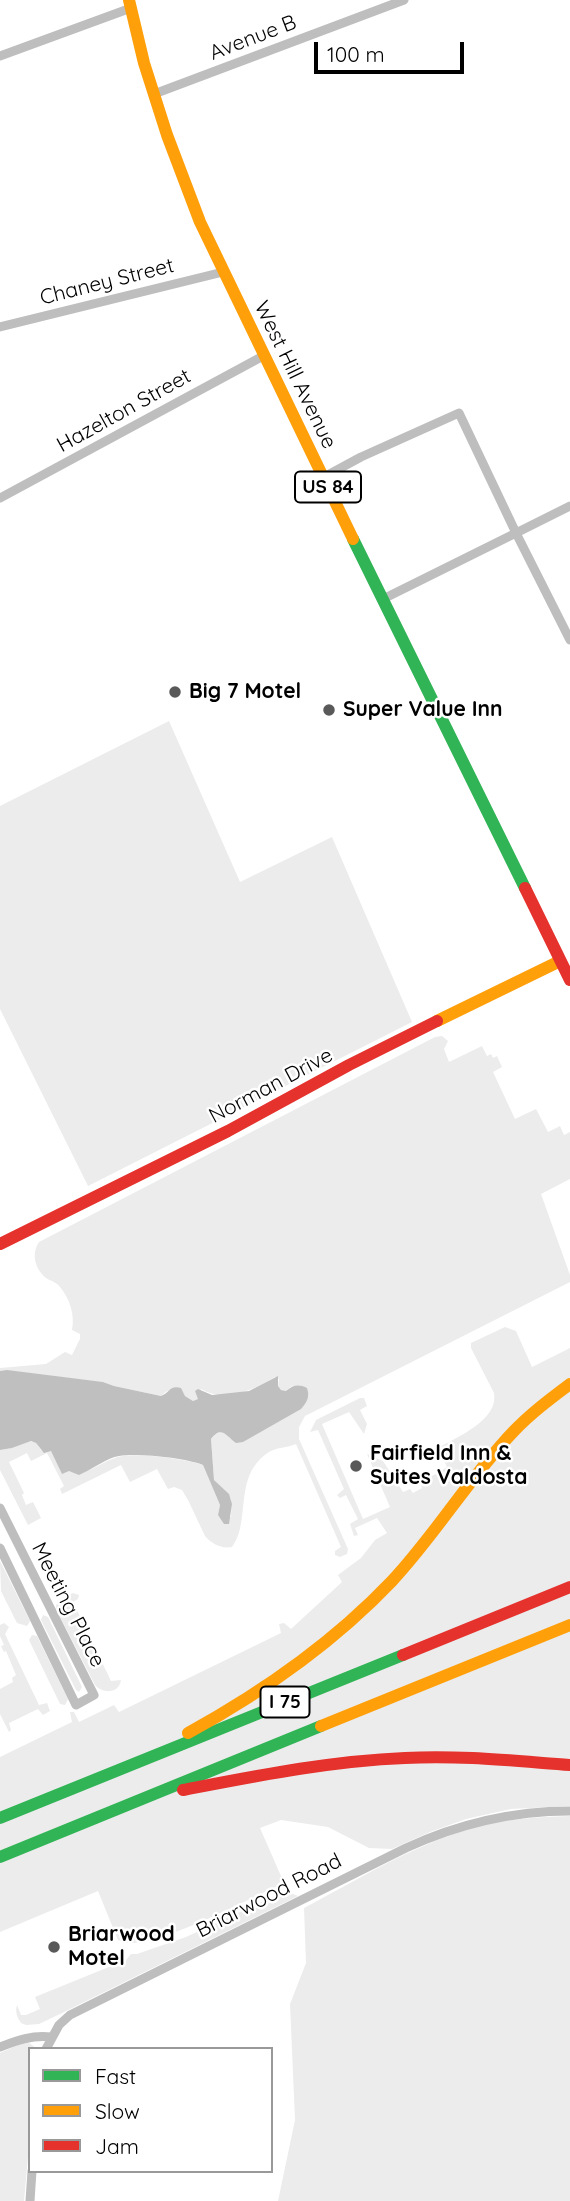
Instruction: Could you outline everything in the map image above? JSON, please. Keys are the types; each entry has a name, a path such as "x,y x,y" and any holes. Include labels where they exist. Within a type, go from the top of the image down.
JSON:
{"main road":[{"name":"West Hill Avenue","path":"130,4 154,94 185,185 223,272 570,980"},
{"name":"Norman Drive","path":"0,1244 228,1132 349,1065 560,961"},
{"path":"117,1770 252,1696 319,1649 366,1608 416,1554 515,1430 570,1384"},
{"name":"I 75","path":"0,1818 570,1587"},
{"name":"I 75","path":"0,1857 570,1625"},
{"path":"148,1797 271,1773 385,1759 478,1758 570,1765"}],"street":[{"name":"Avenue B","path":"154,94 404,0"},
{"path":"0,56 130,4"},
{"name":"Chaney Street","path":"0,327 223,272"},
{"name":"Hazelton Street","path":"0,498 265,355"},
{"path":"324,477 361,457 459,413 570,640"},
{"path":"383,599 570,506"},
{"name":"Meeting Place","path":"0,1508 94,1695 76,1705 0,1549"},
{"name":"Briarwood Road","path":"51,2037 58,2025 70,2015 424,1840 493,1818 570,1811"},
{"path":"0,2047 37,2036 51,2037 47,2047"},
{"path":"30,2201 32,2173"}],"shaded area":[{"path":"169,721 240,882 332,837 412,1022 88,1186 0,1009 0,806"},
{"path":"442,1036 448,1041 444,1049 449,1062 482,1046 487,1056 497,1056 502,1067 493,1072 515,1119 536,1109 548,1132 560,1126 564,1135 570,1132 570,1179 541,1194 570,1275 570,1282 305,1416 299,1427 299,1439 348,1549 347,1554 340,1557 335,1555 335,1551 341,1547 296,1444 269,1452 250,1473 241,1525 232,1547 220,1547 205,1536 182,1490 174,1487 168,1489 157,1469 130,1482 121,1465 62,1494 60,1489 64,1486 47,1453 31,1461 27,1453 9,1462 24,1493 22,1495 26,1505 33,1502 41,1518 28,1525 0,1470 0,1450 30,1441 36,1443 41,1450 51,1451 69,1471 88,1470 115,1458 133,1455 172,1458 203,1465 220,1505 218,1516 231,1517 230,1499 214,1480 211,1439 217,1433 226,1432 231,1439 243,1442 255,1434 293,1385 286,1391 281,1390 278,1386 279,1379 275,1377 248,1390 229,1395 201,1389 198,1399 193,1401 183,1392 167,1391 161,1396 103,1382 0,1371 0,1368 46,1364 65,1352 72,1355 80,1339 80,1334 72,1330 72,1313 67,1297 59,1285 46,1278 37,1266 35,1251 39,1242 435,1037"},
{"path":"505,1327 516,1331 532,1367 570,1348 570,1806 511,1809 466,1819 392,1849 369,1848 328,1827 281,1820 260,1828 284,1883 184,1929 145,1941 129,1943 118,1940 98,1891 0,1932 0,1757 72,1722 70,1712 74,1712 79,1722 114,1705 119,1712 281,1633 279,1624 284,1623 291,1629 342,1582 338,1575 361,1558 375,1540 387,1533 377,1518 355,1528 358,1535 354,1536 350,1524 358,1519 346,1495 340,1498 337,1495 344,1489 318,1430 310,1432 316,1420 364,1398 367,1406 360,1410 367,1424 364,1434 349,1412 322,1424 363,1519 390,1507 367,1454 383,1461 403,1492 410,1489 413,1493 422,1488 423,1479 447,1467 438,1448 475,1426 494,1403 494,1393 471,1343"},
{"path":"0,1371 103,1382 161,1396 177,1387 193,1401 198,1399 195,1391 198,1389 212,1395 249,1391 278,1376 281,1390 301,1386 307,1388 308,1397 301,1409 243,1442 236,1443 221,1432 211,1439 214,1480 229,1494 232,1504 229,1524 224,1524 218,1515 220,1505 203,1465 195,1462 128,1455 110,1459 79,1475 69,1471 62,1474 51,1451 44,1453 31,1441 0,1450"},
{"path":"0,1561 30,1621 27,1626 17,1623 1,1591"},
{"path":"73,1593 79,1595 73,1602 111,1681 121,1680 114,1690 102,1690 95,1685 57,1611 58,1600"},
{"path":"43,1615 48,1617 82,1687 79,1692 41,1620"},
{"path":"4,1623 9,1627 5,1634 39,1705 47,1703 50,1711 43,1715 38,1709 9,1723 9,1732 0,1714 0,1689 13,1682 12,1678 16,1675 6,1651 4,1652 1,1646 4,1645 0,1636 0,1625"},
{"path":"32,1635 37,1636 68,1699 65,1705 60,1704 29,1640"},
{"path":"570,1816 570,2201 278,2201 295,2120 290,2004 306,1963 304,1908 384,1865 447,1836 506,1821"},
{"path":"288,1892 298,1896 39,2024 26,2025 18,2019 17,2005 21,2015 26,2015 40,2009 35,1997 126,1960 131,1954 186,1937"},
{"path":"28,2042 34,2047 28,2047 28,2157 24,2201 0,2201 0,2053"}],"traffic: fast":[{"path":"353,539 525,888"},
{"path":"0,1818 403,1655"},
{"path":"0,1857 321,1726"}],"traffic: slow":[{"path":"129,0 144,63 167,135 200,222 353,539"},
{"path":"437,1021 560,961"},
{"path":"188,1733 243,1701 296,1665 369,1604 408,1563 513,1432 570,1384"},
{"path":"321,1726 570,1625"}],"traffic: jam":[{"path":"525,888 570,980"},
{"path":"0,1244 228,1131 437,1021"},
{"path":"403,1655 570,1587"},
{"path":"183,1790 293,1770 377,1760 446,1757 570,1765"}],"place":[{"name":"Big 7 Motel","path":"175,692"},
{"name":"Super Value Inn","path":"329,710"},
{"name":"Fairfield Inn & Suites Valdosta","path":"356,1466"},
{"name":"Briarwood Motel","path":"54,1947"}]}
